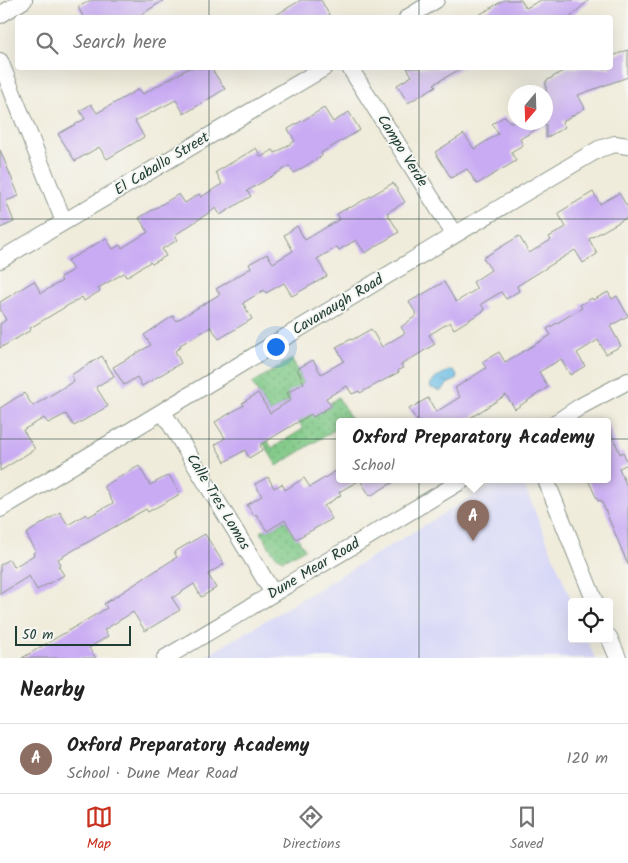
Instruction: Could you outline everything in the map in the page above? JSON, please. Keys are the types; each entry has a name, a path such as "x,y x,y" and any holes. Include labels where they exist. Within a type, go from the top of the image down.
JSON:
{"street":[{"path":"0,15 24,0"},
{"path":"412,15 436,0"},
{"path":"0,61 64,222"},
{"name":"El Caballo Street","path":"0,260 321,70"},
{"name":"Campo Verde","path":"351,70 454,234"},
{"name":"Cavanaugh Road","path":"0,509 454,234 599,149 615,144 628,146"},
{"path":"563,418 581,406 628,381"},
{"name":"Calle Tres Lomas","path":"163,412 273,593"},
{"name":"Dune Mear Road","path":"165,658 458,483"},
{"path":"547,483 593,598"},
{"path":"612,643 618,658"}],"shaded area":[{"path":"495,483 523,483 570,598 568,598 568,643 589,643 595,658 203,658"}],"green space":[{"path":"292,359 304,383 287,394 299,413 308,408 313,416 331,406 330,403 338,397 350,418 336,418 336,429 277,466 251,422 254,418 272,448 303,429 288,402 270,413 252,383"},
{"path":"285,520 305,549 283,560 273,552 261,532 266,529 267,531"}],"water":[{"path":"452,370 457,374 456,380 449,383 441,391 431,388 432,382 442,374"}],"building":[{"path":"91,0 164,0 141,15 82,15 78,7"},
{"path":"301,0 321,0 329,15 276,15"},
{"path":"504,0 521,0 526,8 541,0 589,0 572,15 479,15"},
{"path":"628,50 628,77 578,95 585,108 562,122 565,127 546,138 546,130 553,130 553,85 546,85 546,81 565,70 613,70 613,56"},
{"path":"185,70 212,70 225,89 184,114 176,100 135,121 144,137 107,159 99,147 75,161 58,134 85,119 80,111 91,104 97,113 139,89 143,94"},
{"path":"408,70 458,70 434,84 436,86 408,103 397,85 412,76"},
{"path":"324,108 333,122 349,112 360,130 321,153 322,156 294,173 289,166 247,191 251,196 220,215 216,208 175,235 178,240 162,249 166,256 152,264 150,262 126,277 124,273 98,288 100,291 84,301 82,297 0,348 0,324 6,320 0,309 0,302 34,281 41,293 62,281 60,277 73,270 67,261 106,238 113,249 120,245 122,248 148,232 139,218 179,194 185,203 199,194 201,197 222,184 216,172 256,148 261,157 273,150 275,153 295,141 288,129"},
{"path":"505,116 508,120 508,130 536,130 520,139 523,145 511,152 516,161 477,184 467,169 451,178 435,152 464,134 474,149 498,134 492,124"},
{"path":"0,150 19,196 6,201 14,222 0,228"},
{"path":"393,183 405,202 387,213 399,232 365,253 356,240 339,250 337,247 317,259 327,276 292,296 284,283 266,293 264,290 243,303 252,319 219,339 211,327 180,345 181,347 175,351 181,363 142,386 137,377 124,385 113,367 151,345 144,335 173,316 176,321 220,294 216,289 251,268 249,264 267,254 273,263 293,251 284,235 297,226 305,240 340,219 337,214"},
{"path":"593,192 600,204 619,193 628,208 628,217 589,239 597,254 583,263 575,250 517,286 519,291 506,299 501,292 481,304 485,310 454,329 450,322 429,335 435,344 401,365 403,368 398,370 399,372 360,393 359,391 352,394 347,386 326,398 331,406 313,417 311,414 260,445 262,450 249,458 245,450 225,462 215,445 225,438 215,422 244,405 242,403 258,393 270,413 291,400 287,393 304,383 297,369 313,360 321,374 344,361 336,347 371,329 382,347 405,333 401,327 417,315 409,302 444,282 456,302 477,289 473,282 491,270 483,258 519,236 529,253 551,240 549,237 566,227 558,213"},
{"path":"608,292 612,299 617,296 628,316 610,326 621,346 606,354 598,340 577,353 585,366 570,375 561,359 539,372 548,387 515,409 506,395 470,418 415,418 409,409 428,398 436,412 460,397 455,388 486,368 482,362 499,352 505,362 551,335 547,329 582,308 580,305 592,298 593,300"},
{"path":"102,356 114,376 96,387 108,406 74,426 66,414 48,423 44,418 23,430 35,449 0,471 0,408 24,393 33,406 74,381 71,375"},
{"path":"611,432 620,454 623,452 628,464 619,468 628,489 628,565 601,500 598,501 589,483 611,483"},
{"path":"139,466 150,485 169,475 180,494 148,512 146,509 58,559 61,564 58,566 64,575 37,590 29,576 0,594 0,565 9,559 14,567 34,555 33,553 36,551 26,534 60,512 68,525 86,514 88,517 113,503 104,486"},
{"path":"336,471 336,483 355,483 339,492 341,495 324,506 332,519 296,539 285,520 267,531 256,514 254,516 247,505 262,496 255,484 268,477 274,488 282,484 285,490 304,478 310,487"},
{"path":"362,483 392,483 370,496"},
{"path":"205,534 224,564 208,574 216,588 201,597 194,584 172,598 180,610 145,631 133,612 104,630 108,636 89,648 96,658 22,658 107,608 104,604 177,557 174,552"}],"place":[{"name":"Oxford Preparatory Academy","path":"473,541"}]}
